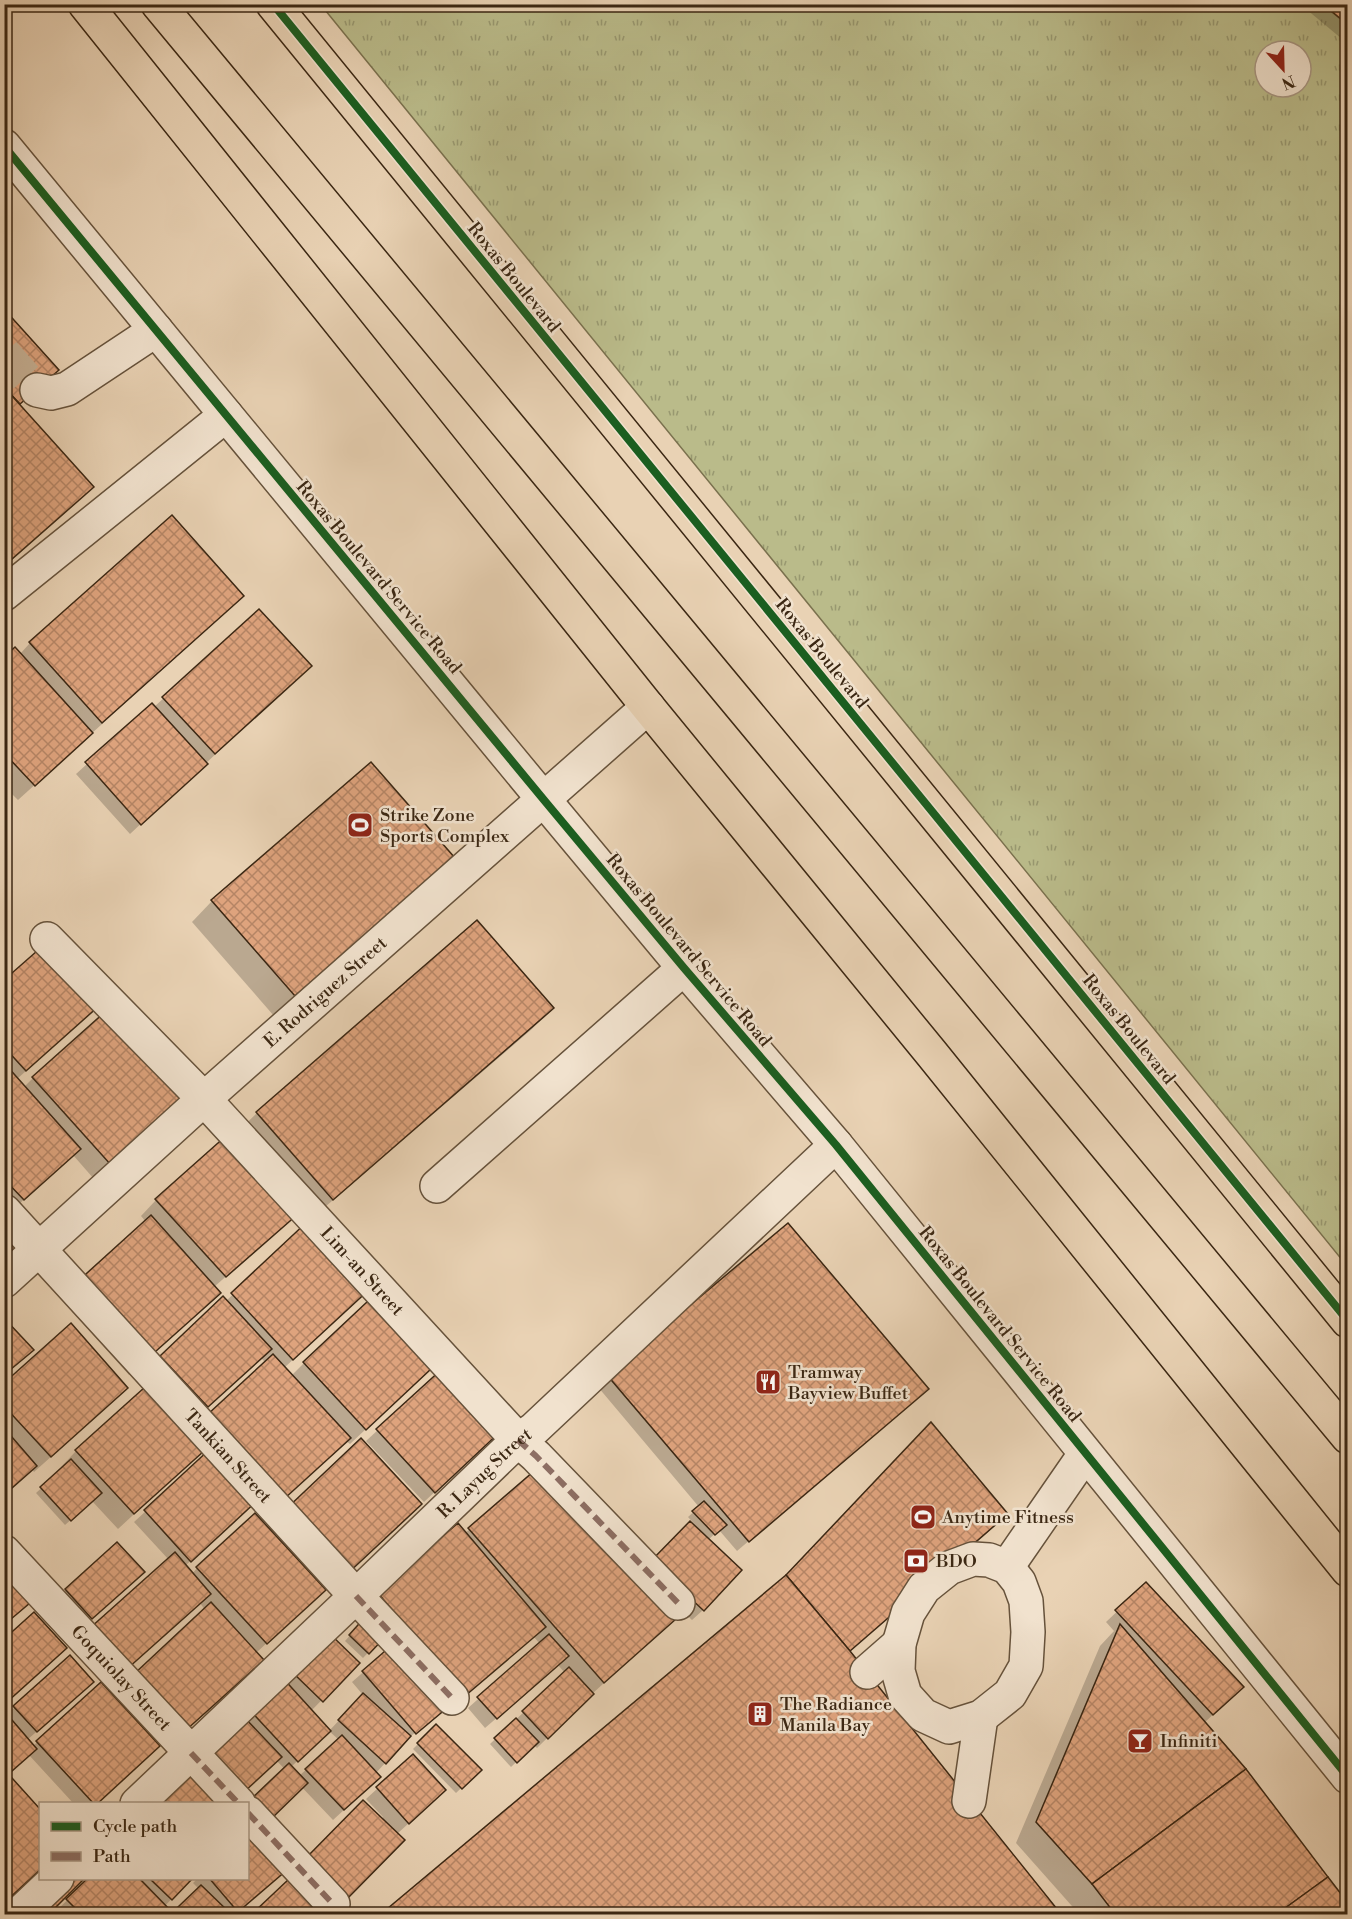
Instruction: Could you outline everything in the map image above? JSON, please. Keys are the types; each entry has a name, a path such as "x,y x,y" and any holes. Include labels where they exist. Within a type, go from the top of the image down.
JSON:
{"main road":[{"path":"85,4 648,707 932,1054 1347,1570"},
{"path":"158,4 1347,1437"},
{"name":"Roxas Boulevard","path":"273,4 1347,1321"}],"street":[{"name":"Roxas Boulevard Service Road","path":"4,146 544,801 836,1145 1347,1777"},
{"path":"37,390 51,393 67,389 156,330"},
{"path":"4,594 226,415"},
{"name":"E. Rodriguez Street","path":"4,1281 204,1099 648,707"},
{"name":"Lim-an Street","path":"47,939 204,1099 518,1440 678,1603"},
{"path":"437,1186 684,968"},
{"name":"R. Layug Street","path":"138,1802 518,1440 534,1429 836,1145"},
{"name":"Tankian Street","path":"4,1211 452,1698"},
{"path":"1007,1567 1085,1454"},
{"name":"Goquiolay Street","path":"4,1552 238,1802"},
{"path":"973,1558 990,1560 1007,1567 1019,1582 1026,1601 1028,1632 1026,1666 1010,1695 981,1717 949,1727 923,1715 905,1695 898,1671 899,1644 908,1613 924,1588 949,1568 973,1558"},
{"path":"867,1672 899,1644"},
{"path":"969,1800 981,1717"},
{"path":"249,1814 333,1904"},
{"path":"19,1914 55,1880"}],"green space":[{"path":"321,5 1323,5 1348,25 1347,1266"}],"building":[{"path":"1323,4 1348,4 1348,25"},
{"path":"4,309 59,370 20,404 4,387"},
{"path":"4,387 94,487 4,566"},
{"path":"172,515 244,596 102,723 29,642"},
{"path":"259,609 312,666 215,754 162,697"},
{"path":"15,647 93,733 35,786 4,753 4,657"},
{"path":"152,703 208,764 141,825 85,762"},
{"path":"371,762 455,858 295,996 211,900"},
{"path":"477,920 554,1008 333,1200 256,1112"},
{"path":"45,944 100,1005 26,1071 4,1047 4,980"},
{"path":"106,1011 185,1098 111,1165 32,1077"},
{"path":"6,1065 81,1149 24,1200 4,1179 4,1067"},
{"path":"227,1135 298,1214 226,1277 155,1199"},
{"path":"151,1215 221,1293 146,1360 76,1283"},
{"path":"309,1220 372,1287 293,1360 231,1293"},
{"name":"Tramway Bayview Buffet","path":"788,1223 929,1389 749,1542 607,1375"},
{"path":"4,1231 19,1247 4,1260"},
{"path":"223,1296 272,1349 208,1407 160,1356"},
{"path":"368,1301 431,1369 366,1430 303,1362"},
{"path":"4,1318 34,1350 4,1375"},
{"path":"71,1323 128,1388 51,1457 4,1406 4,1383"},
{"path":"273,1354 351,1438 284,1499 207,1415"},
{"path":"443,1368 502,1430 435,1493 376,1429"},
{"path":"145,1387 204,1451 134,1514 75,1450"},
{"name":"The Radiance Manila Bay","path":"931,1422 1008,1514 850,1651 786,1575"},
{"path":"4,1430 37,1466 4,1495"},
{"path":"361,1438 422,1504 345,1576 284,1511"},
{"path":"211,1448 258,1500 191,1562 144,1510"},
{"path":"71,1459 102,1493 71,1521 40,1487"},
{"path":"541,1465 676,1619 604,1683 468,1528"},
{"path":"704,1501 727,1525 715,1535 692,1511"},
{"path":"255,1513 326,1590 267,1644 196,1567"},
{"path":"690,1521 742,1570 704,1611 651,1561"},
{"path":"458,1523 546,1627 465,1696 377,1592"},
{"path":"117,1542 145,1572 92,1619 65,1589"},
{"path":"175,1552 211,1594 127,1669 90,1628"},
{"path":"4,1574 30,1603 4,1625"},
{"name":"The Radiance Manila Bay","path":"786,1575 850,1651 1061,1914 381,1914"},
{"path":"1146,1582 1244,1687 1213,1715 1115,1610"},
{"path":"211,1602 264,1660 185,1731 133,1675"},
{"path":"34,1612 67,1648 7,1702 4,1700 4,1639"},
{"path":"366,1616 387,1635 369,1654 349,1635"},
{"path":"1120,1624 1246,1769 1092,1884 1036,1822"},
{"path":"329,1633 360,1663 323,1702 291,1671"},
{"path":"549,1634 569,1656 497,1719 477,1697"},
{"path":"392,1645 447,1708 416,1734 362,1671"},
{"path":"70,1655 94,1682 37,1732 13,1706"},
{"path":"569,1667 594,1694 548,1739 522,1711"},
{"path":"281,1676 331,1731 298,1762 247,1707"},
{"path":"101,1682 160,1746 99,1802 92,1802 36,1741"},
{"path":"363,1693 411,1736 386,1764 338,1720"},
{"path":"244,1717 282,1757 244,1792 206,1752"},
{"path":"516,1718 539,1742 517,1763 494,1738"},
{"path":"12,1720 37,1749 4,1778 4,1727"},
{"path":"436,1724 482,1770 462,1789 417,1743"},
{"path":"342,1735 381,1777 344,1810 305,1769"},
{"path":"413,1754 446,1790 409,1824 376,1787"},
{"path":"289,1763 308,1783 270,1820 250,1800"},
{"path":"187,1767 224,1802 154,1802"},
{"path":"1246,1769 1328,1877 1277,1914 1115,1914 1092,1884"},
{"path":"12,1778 39,1808 39,1871 4,1903 4,1785"},
{"path":"363,1800 405,1840 347,1899 306,1858"},
{"path":"249,1833 287,1870 238,1912 211,1880 249,1880"},
{"path":"1328,1877 1348,1903 1348,1914 1277,1914"},
{"path":"290,1878 322,1912 319,1914 257,1914 254,1912"},
{"path":"67,1880 83,1880 49,1914 44,1914 39,1910"},
{"path":"86,1880 141,1880 174,1914 81,1914 66,1899"},
{"path":"151,1880 191,1880 172,1900"},
{"path":"201,1885 231,1914 185,1914 178,1907"}],"tunnel":[{"path":"4,353 37,390"}],"marked path":[{"path":"518,1440 678,1603"},
{"path":"356,1596 452,1698"},
{"path":"191,1753 237,1802"},
{"path":"249,1814 333,1904"}],"cycle path":[{"path":"273,4 1348,1321"},
{"path":"4,146 544,800 836,1145 1348,1777"}],"place":[{"name":"Strike Zone Sports Complex","path":"360,825"},
{"name":"Tramway Bayview Buffet","path":"768,1382"},
{"name":"Anytime Fitness","path":"923,1517"},
{"name":"BDO","path":"916,1561"},
{"name":"The Radiance Manila Bay","path":"760,1714"},
{"name":"Infiniti","path":"1140,1741"}]}
